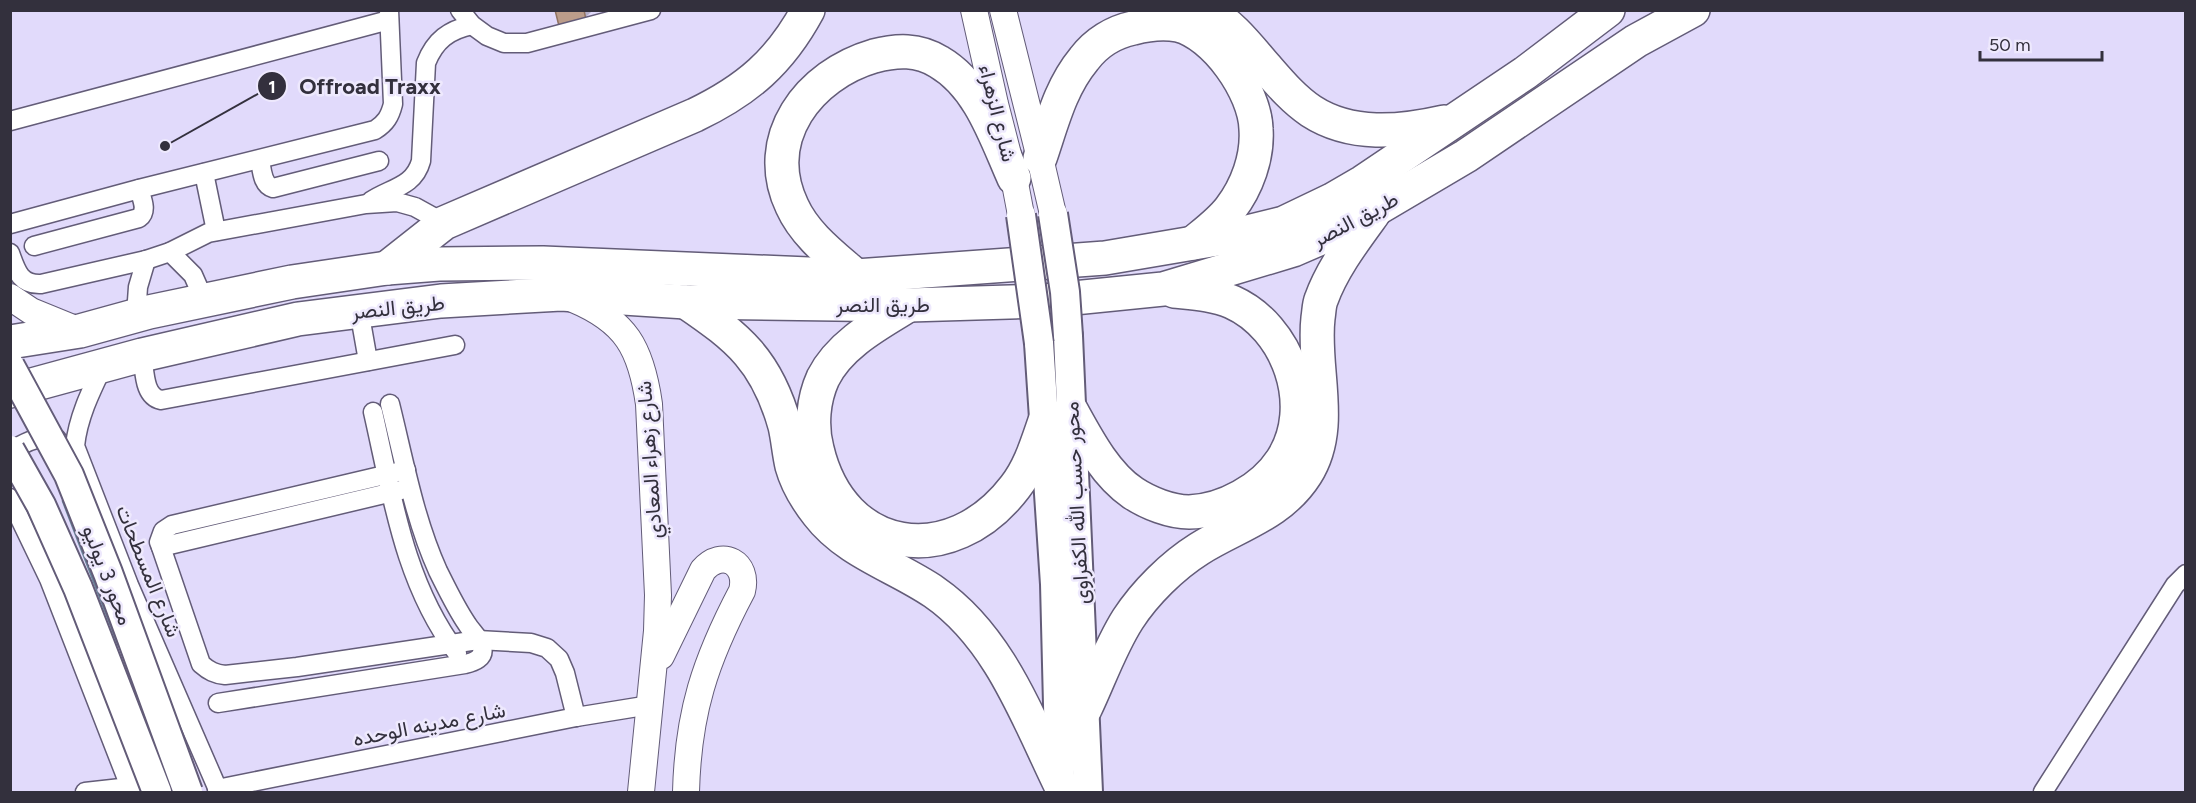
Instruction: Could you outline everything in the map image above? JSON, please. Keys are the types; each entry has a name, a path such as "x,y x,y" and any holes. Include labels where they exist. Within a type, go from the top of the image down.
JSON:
{"highway":[{"path":"387,268 444,223 696,115 725,100 752,81 776,58 796,32 808,10"},
{"path":"1206,10 1232,28 1287,91 1311,111 1337,123 1372,131 1425,126 1454,120"},
{"name":"طريق النصر","path":"10,342 80,331 136,315 292,282 387,268 439,264 543,263 856,276 1105,258 1189,245 1274,225 1293,218 1364,182 1525,74 1608,10"},
{"name":"طريق النصر","path":"10,391 104,364 298,320 359,310 441,301 561,294 686,302 909,305 1044,301 1163,289 1293,250 1344,228 1466,156 1636,41 1693,10"},
{"path":"1040,158 1068,80 1085,56 1104,39 1126,29 1154,23 1179,26 1201,37 1217,51 1238,76 1250,101 1257,127 1255,157 1244,185 1230,210 1189,245"},
{"path":"856,276 806,230 792,206 784,180 783,151 789,127 802,104 818,86 838,71 864,59 892,51 918,52 940,62 959,77 974,95 1014,178"},
{"path":"1085,709 1128,619 1145,597 1170,572 1199,549 1267,513 1290,493 1306,473 1316,452 1321,431 1316,337 1320,301 1353,241 1376,210"},
{"path":"909,305 867,331 843,353 824,378 813,410 815,440 821,467 846,507 878,532 897,539 917,542 938,540 968,529 995,510 1016,486 1058,416 1087,440 1107,468 1132,493 1159,506 1189,512 1220,506 1242,496 1263,482 1282,459 1293,433 1297,405 1294,377 1284,350 1256,316 1230,301 1163,289"},
{"path":"686,302 736,339 760,364 772,387 781,413 793,468 809,502 820,517 836,534 935,593 973,627 994,653 1070,790"}],"main road":[{"name":"شارع الزهراء","path":"974,10 1021,215"},
{"name":"شارع الزهراء","path":"1003,10 1053,214"},
{"name":"محور حسب الله الكفراوى","path":"1053,214 1065,292 1068,336 1058,416 1055,584 1070,790"},
{"name":"محور حسب الله الكفراوى","path":"1021,215 1039,343 1058,416 1085,709 1070,790"},
{"name":"شارع زهراء المعادي","path":"561,294 593,307 627,334 646,380 658,595 655,668 641,792"},
{"path":"10,297 31,311 80,331"},
{"name":"محور 3 يوليو","path":"10,366 69,475 112,584 188,792"},
{"name":"محور 3 يوليو","path":"10,451 41,505 78,588 140,791"},
{"name":"شارع زهراء المعادي","path":"655,668 703,570 716,560 733,562 739,567 744,583 718,636 704,676 693,717 687,760 686,792"}],"street":[{"path":"460,10 472,25 487,36 504,43 527,43 651,10"},
{"path":"10,121 389,15 393,104 384,124 375,130 10,224"},
{"path":"366,204 381,194 404,185 416,174 421,161 426,63 431,51 443,37 459,28 472,25"},
{"path":"260,160 265,182 268,187 273,188 379,161"},
{"path":"204,173 216,231"},
{"path":"34,246 139,218 144,209 139,189"},
{"path":"10,253 21,278 34,285 146,260 216,231 366,204 397,202 415,207 444,223"},
{"path":"170,252 193,275 204,300"},
{"path":"136,315 138,287 146,260"},
{"path":"359,310 368,361"},
{"path":"142,355 148,390 156,398 162,399 455,345"},
{"path":"10,451 30,441 53,438 75,446 83,410 104,364"},
{"path":"218,703 465,664 478,660 481,656 482,647 460,613 426,542 390,404"},
{"path":"373,412 389,483 418,588 435,622 465,664"},
{"name":"شارع المسطحات","path":"75,446 129,585 218,791"},
{"path":"408,479 251,516 167,527 160,536 161,547 198,655 208,670 225,675 297,667 478,640 531,643 547,648 553,653 565,673 576,717"},
{"path":"10,498 49,579 140,791 85,792"},
{"path":"2043,792 2175,585 2186,574"},
{"path":"297,667 300,690"},
{"name":"شارع مدينه الوحده","path":"218,791 576,717 650,705"}],"building":[{"path":"555,10 584,10 586,20 559,26"}],"waterway":[{"path":"64,501 119,644"}],"place":[{"name":"Offroad Traxx","path":"165,146"}]}
